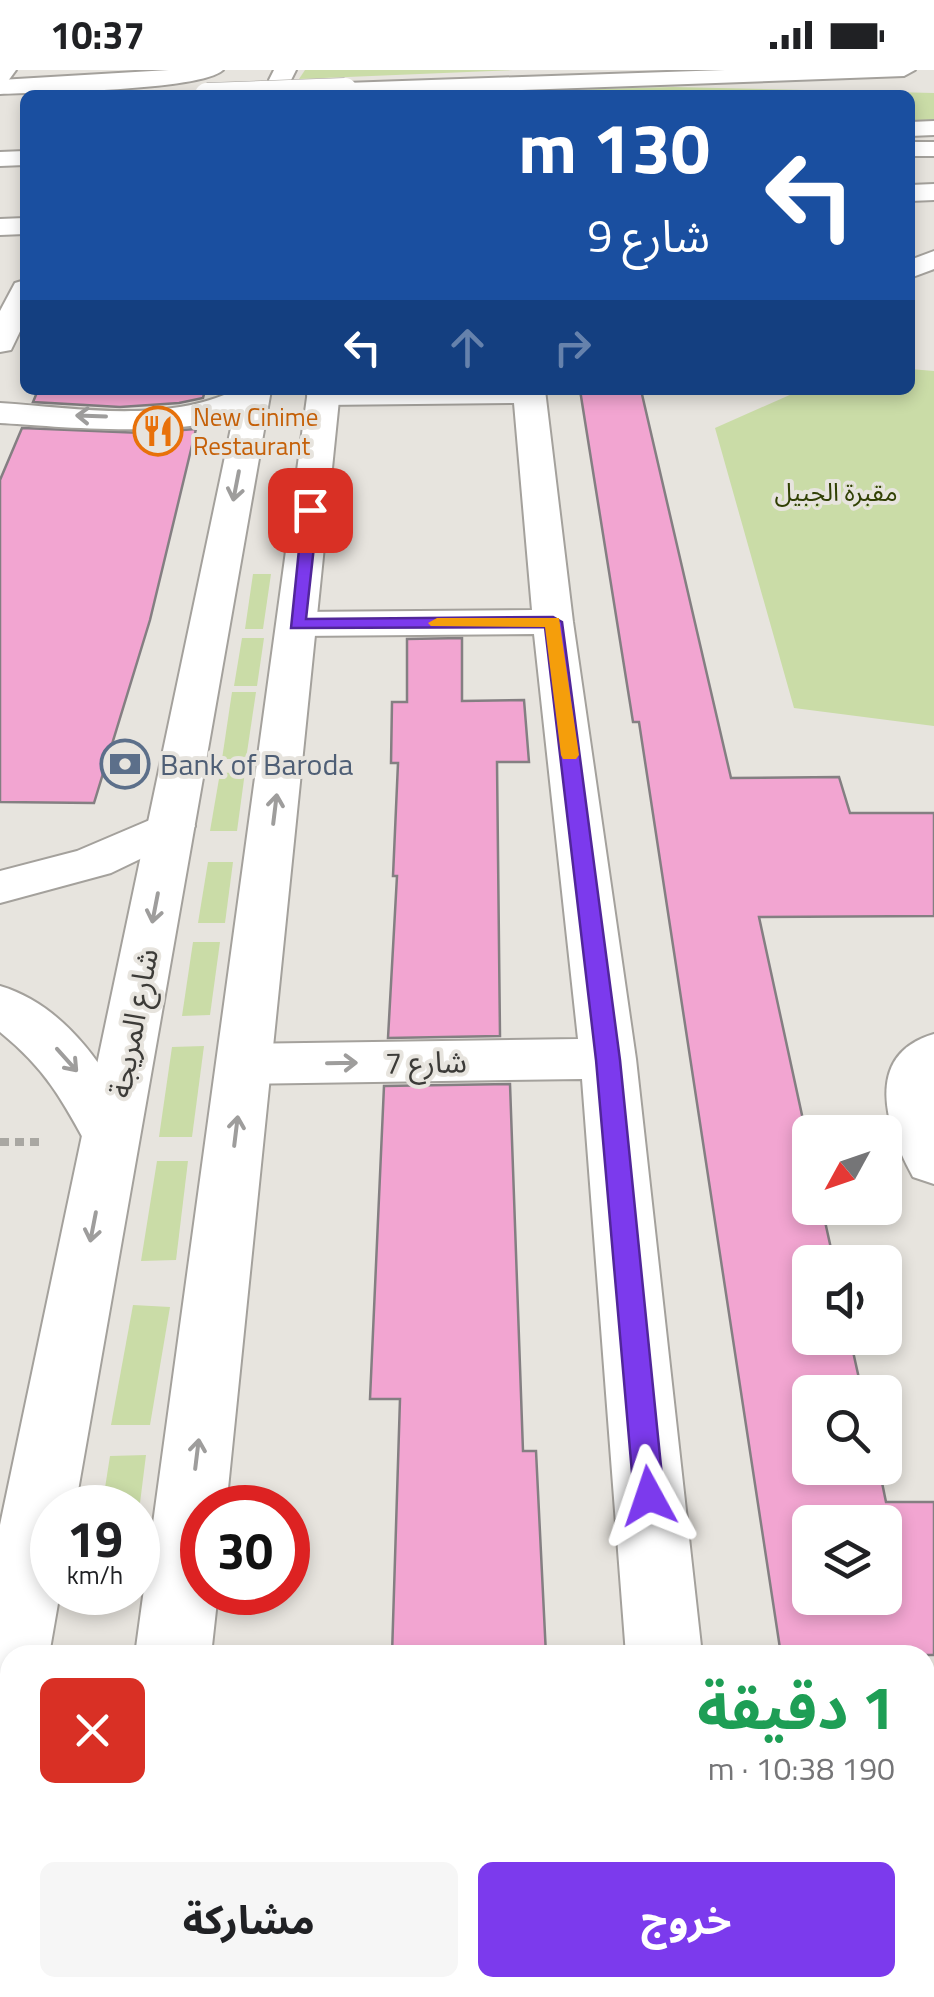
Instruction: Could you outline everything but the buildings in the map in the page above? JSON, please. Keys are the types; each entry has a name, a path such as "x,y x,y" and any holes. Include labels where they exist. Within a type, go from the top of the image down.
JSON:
{"main road":[{"path":"72,90 163,70"},
{"path":"337,87 658,70"},
{"path":"2,80 337,87 910,78"},
{"path":"118,82 222,83 224,90"},
{"path":"0,342 20,300"},
{"path":"0,413 175,419 213,412 249,395"},
{"name":"شارع المريجة","path":"12,1645 254,395"},
{"path":"173,1645 324,395"},
{"path":"529,395 553,622 608,1060 663,1645"},
{"path":"297,624 553,622"},
{"path":"0,887 94,862 171,826"},
{"path":"0,1005 55,1046 79,1072 112,1135"},
{"path":"934,1054 922,1062 912,1079 913,1100 934,1161"},
{"name":"شارع 7","path":"244,1064 608,1060"}],"green space":[{"path":"305,70 513,70 299,79"},
{"path":"673,87 804,90 562,90"},
{"path":"915,93 934,93 934,120 915,121"},
{"name":"مقبرة الجبيل","path":"915,369 934,371 934,726 794,708 715,428 790,395 915,395"},
{"path":"253,574 271,574 263,629 245,629"},
{"path":"242,638 264,638 257,686 234,686"},
{"path":"232,692 256,692 246,759 222,759"},
{"path":"245,772 237,831 210,831 220,773"},
{"path":"208,862 233,862 225,923 198,923"},
{"path":"193,942 220,942 210,1015 182,1016"},
{"path":"204,1046 192,1137 159,1137 172,1047"},
{"path":"157,1161 188,1161 176,1260 141,1261"},
{"path":"133,1305 170,1307 150,1425 111,1425"},
{"path":"146,1455 142,1485 105,1485 110,1456"}],"slow traffic":[{"path":"437,623 553,622 570,755"}],"place":[{"name":"New Cinime Restaurant","path":"158,431"},
{"name":"Bank of Baroda","path":"125,764"}],"route":[{"path":"310,510 297,624 553,622 608,1060 649,1496"}]}
